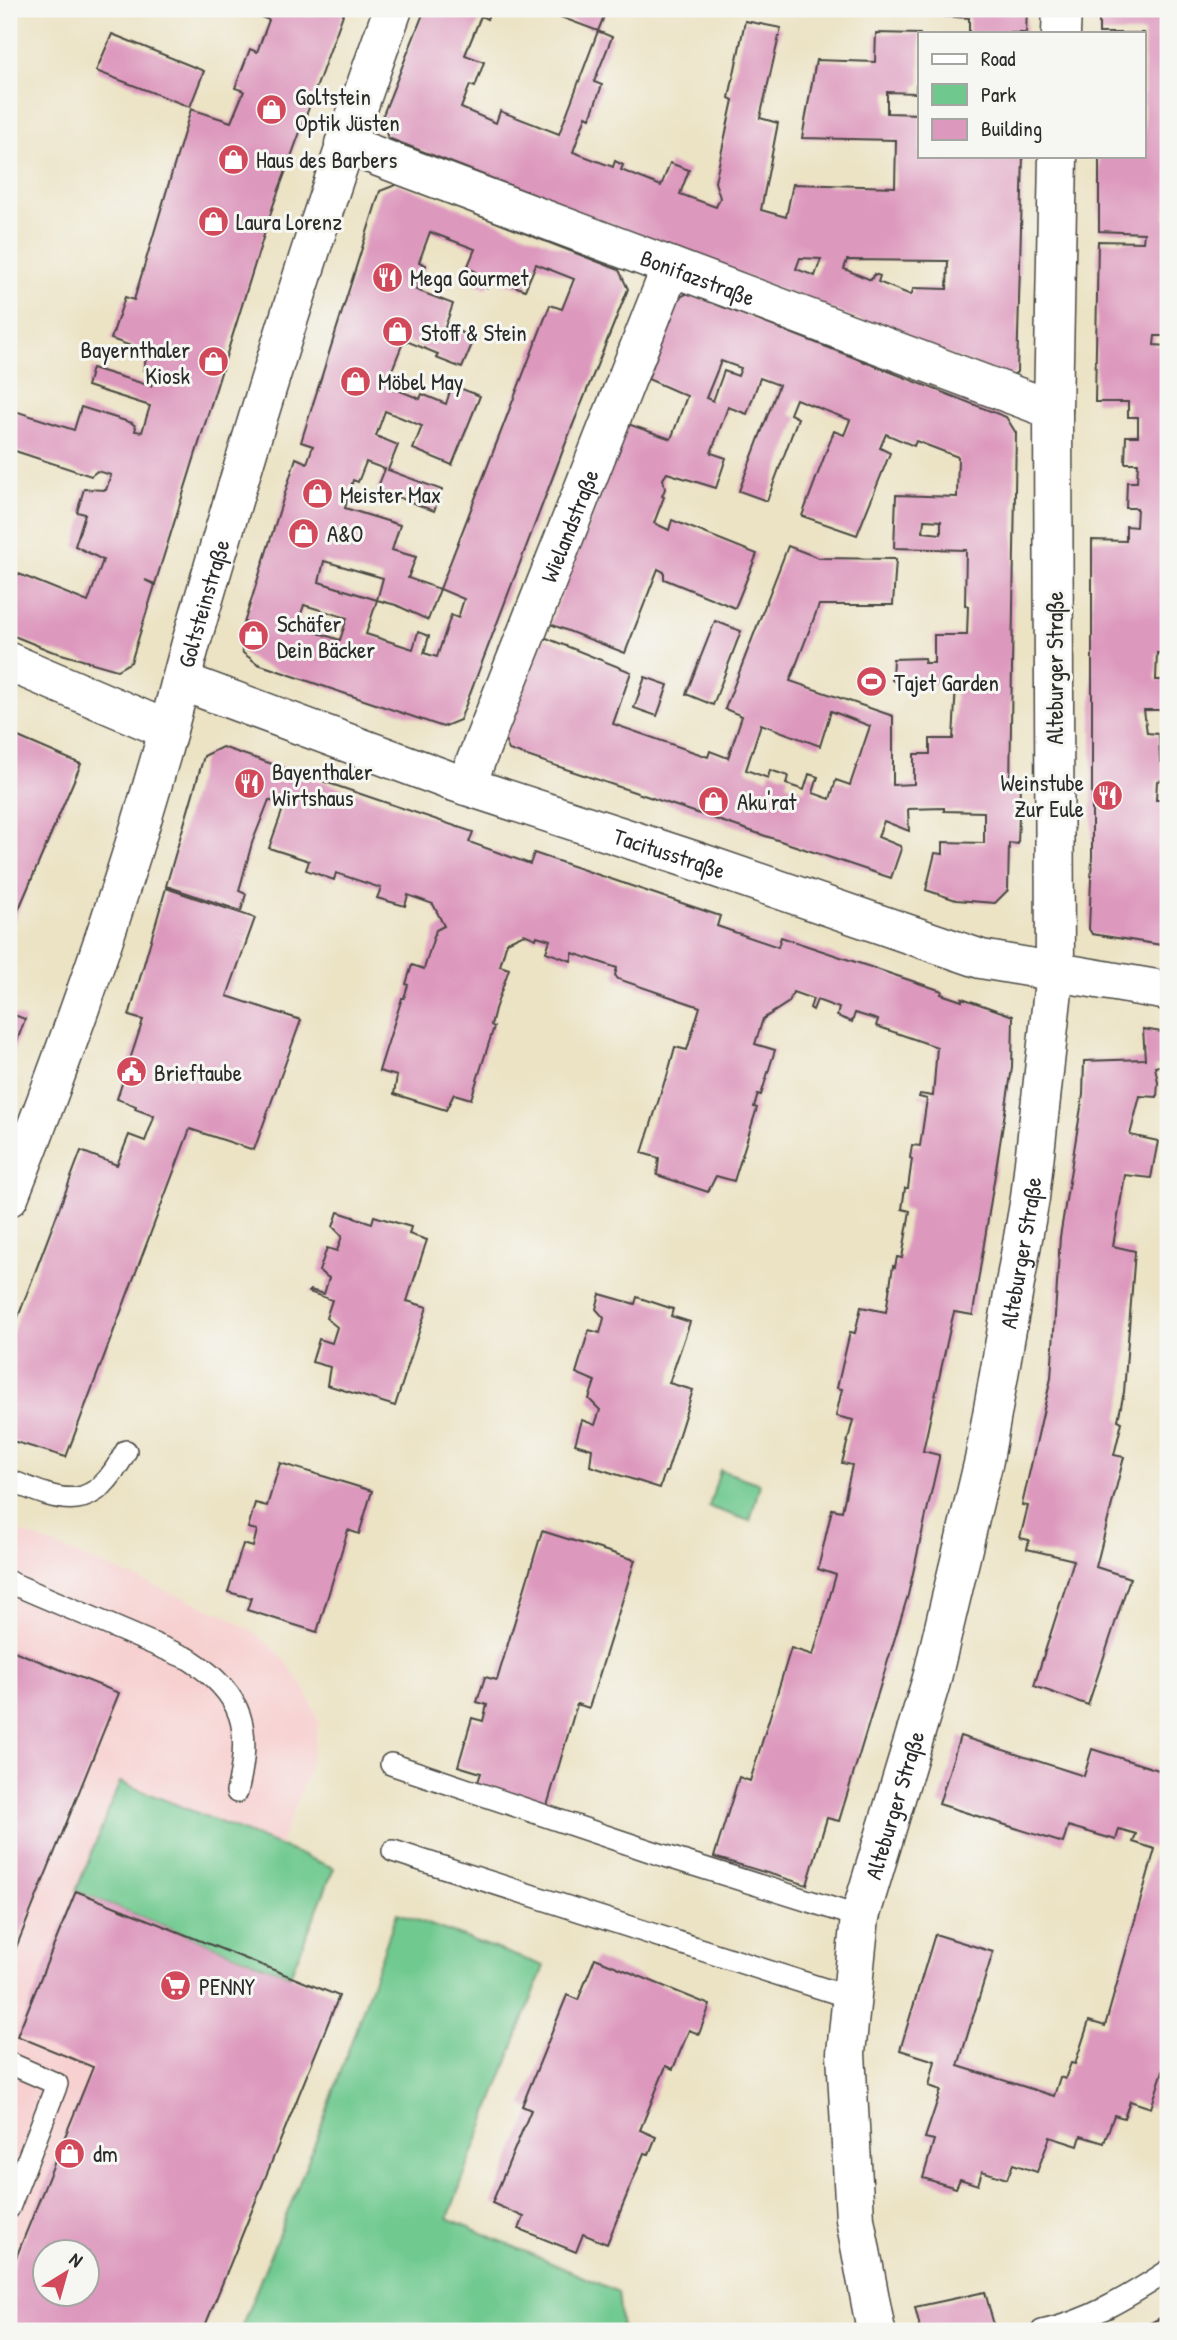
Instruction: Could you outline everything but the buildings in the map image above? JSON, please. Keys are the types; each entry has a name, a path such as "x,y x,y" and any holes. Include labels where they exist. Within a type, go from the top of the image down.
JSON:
{"street":[{"name":"Goltsteinstraße","path":"9,1197 54,1082 102,943 344,144 393,9"},
{"path":"1061,32 1062,9"},
{"name":"Bonifazstraße","path":"344,144 1053,410"},
{"name":"Alteburger Straße","path":"876,2331 855,2219 846,2053 860,1917 931,1682 984,1460 1030,1198 1055,972 1053,410 1058,158"},
{"name":"Wielandstraße","path":"466,786 671,267"},
{"path":"9,662 168,730"},
{"name":"Tacitusstraße","path":"181,681 466,786 696,861 981,959 1168,991"}],"lane":[{"path":"9,1480 42,1494 80,1499 94,1493 104,1484 126,1451"},
{"path":"9,1582 189,1659 205,1670 242,1717 246,1744 237,1792"},
{"path":"390,1764 656,1853 860,1917"},
{"path":"393,1851 852,1998"},
{"path":"9,2063 57,2084 9,2208"},
{"path":"1042,2331 1079,2321 1130,2296 1168,2271"}],"shaded area":[{"path":"9,1527 224,1614 259,1636 283,1658 306,1691 319,1723 308,1773 279,1846 334,1868 290,1976 339,1996 203,2331 9,2331"}],"green space":[{"path":"720,1470 760,1484 750,1521 709,1507"},
{"path":"120,1782 334,1868 290,1976 76,1891"},
{"path":"397,1913 544,1966 448,2218 618,2292 622,2331 240,2331 317,2138"}],"place":[{"name":"Goltstein Optik Jüsten","path":"272,109"},
{"name":"Haus des Barbers","path":"233,159"},
{"name":"Laura Lorenz","path":"213,221"},
{"name":"Mega Gourmet","path":"387,277"},
{"name":"Stoff & Stein","path":"398,332"},
{"name":"Bayernthaler Kiosk","path":"213,362"},
{"name":"Möbel May","path":"355,381"},
{"name":"Meister Max","path":"317,494"},
{"name":"A&O","path":"304,533"},
{"name":"Schäfer Dein Bäcker","path":"254,636"},
{"name":"Tajet Garden","path":"871,682"},
{"name":"Bayenthaler Wirtshaus","path":"249,784"},
{"name":"Weinstube Zur Eule","path":"1107,795"},
{"name":"Aku'rat","path":"714,801"},
{"name":"Brieftaube","path":"131,1072"},
{"name":"PENNY","path":"176,1986"},
{"name":"dm","path":"70,2153"}]}
